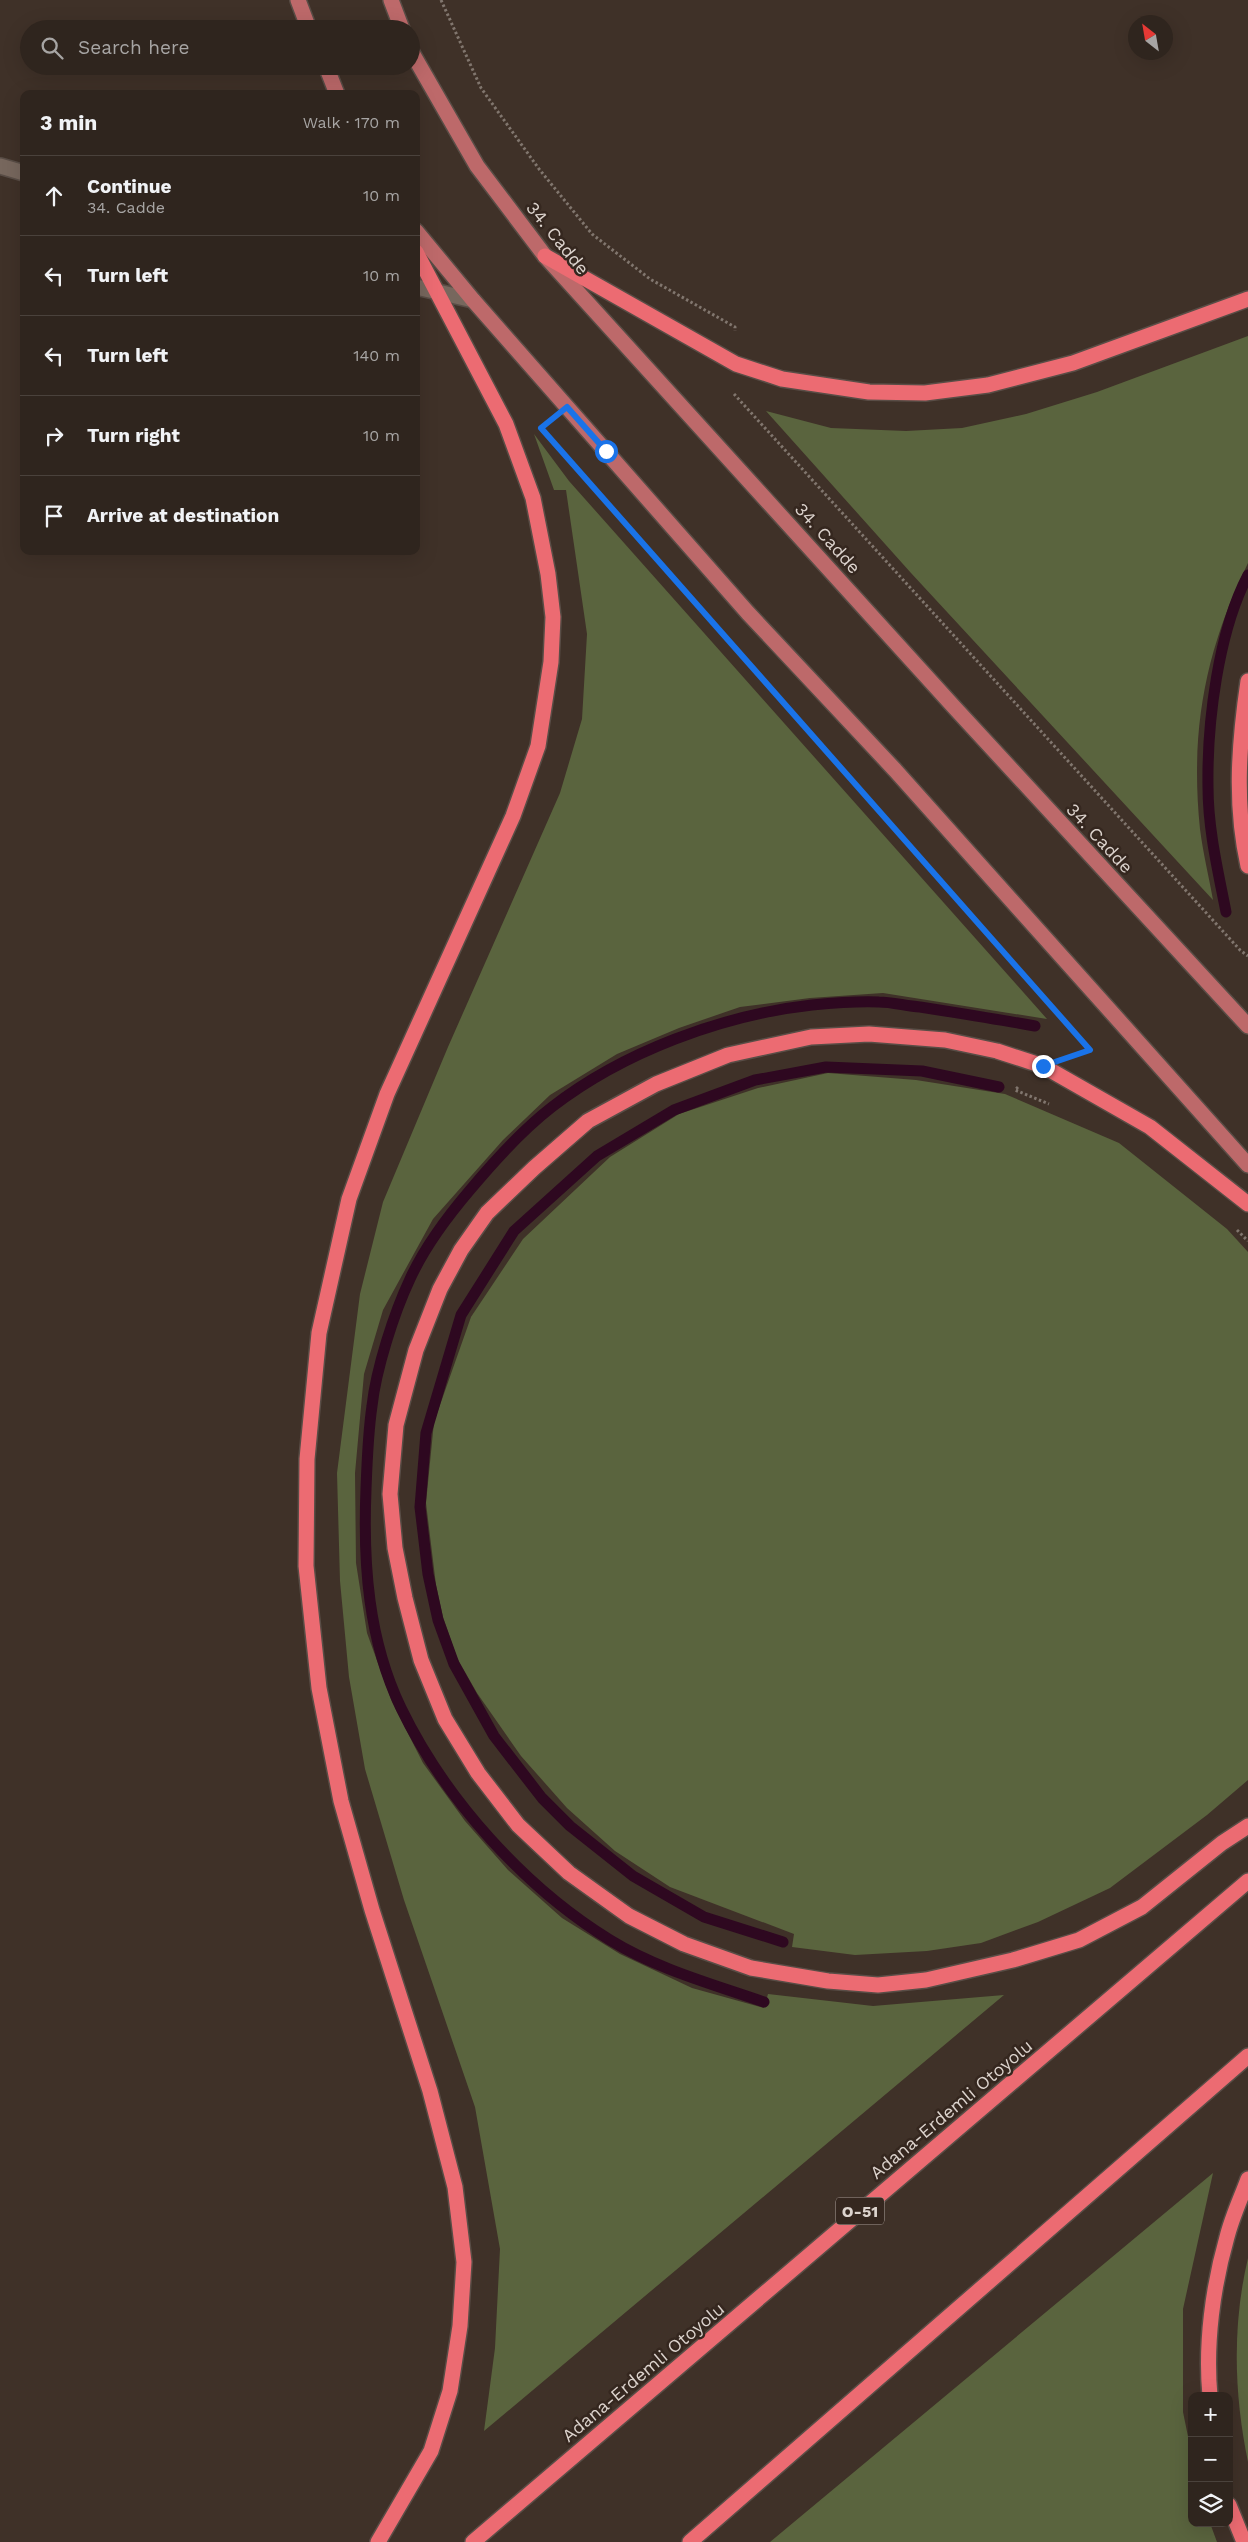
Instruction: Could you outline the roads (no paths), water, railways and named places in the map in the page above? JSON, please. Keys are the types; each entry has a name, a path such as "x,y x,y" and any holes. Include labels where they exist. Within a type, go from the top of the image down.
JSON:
{"highway":[{"path":"545,256 736,364 782,380 869,392 925,392 988,384 1073,363 1248,299"},
{"path":"378,2542 431,2451 450,2390 460,2326 464,2262 454,2188 435,2110 341,1801 321,1697 306,1566 308,1449 319,1333 348,1199 387,1094 458,943 520,798 538,746 551,662 553,617 548,574 533,498 506,424 420,260"},
{"path":"1248,681 1242,724 1238,783 1243,846 1248,866"},
{"path":"1248,1204 1150,1127 1043,1066 997,1051 945,1040 869,1034 811,1037 728,1055 656,1084 588,1121 534,1168 487,1213 461,1250 440,1289 416,1350 396,1424 390,1494 395,1548 405,1598 421,1660 445,1719 478,1773 518,1825 569,1873 629,1916 684,1944 751,1968 828,1981 878,1985 926,1980 1013,1960 1079,1940 1142,1907 1222,1843 1248,1826"},
{"name":"Adana-Erdemli Otoyolu","path":"473,2542 1248,1881"},
{"path":"690,2542 1248,2056"},
{"path":"1210,2392 1208,2374 1213,2307 1227,2236 1248,2179"},
{"path":"1233,2515 1244,2542"}],"main road":[{"path":"298,0 306,20"},
{"path":"391,0 399,20"},
{"name":"34. Cadde","path":"420,68 477,166 545,256 1248,1026"},
{"path":"330,75 335,90"},
{"path":"420,236 473,300 748,613 895,770 1248,1165"}],"street":[{"path":"0,166 20,172"},
{"path":"420,288 473,300"}],"waterway":[{"path":"1226,912 1214,850 1208,803 1208,762 1216,678 1229,623 1248,575"},
{"path":"764,2002 666,1968 610,1940 578,1919 547,1894 490,1838 440,1775 419,1742 401,1708 381,1655 370,1601 367,1573 365,1517 368,1448 374,1391 382,1359 392,1324 410,1279 430,1243 453,1211 479,1179 530,1126 580,1087 610,1069 642,1053 709,1027 743,1017 812,1005 854,1002 889,1003 1035,1026"},
{"path":"783,1942 704,1917 633,1876 570,1826 542,1798 494,1736 454,1664 438,1620 428,1574 420,1507 426,1433 461,1315 514,1231 597,1156 674,1110 755,1080 826,1067 922,1071 999,1087"}]}
